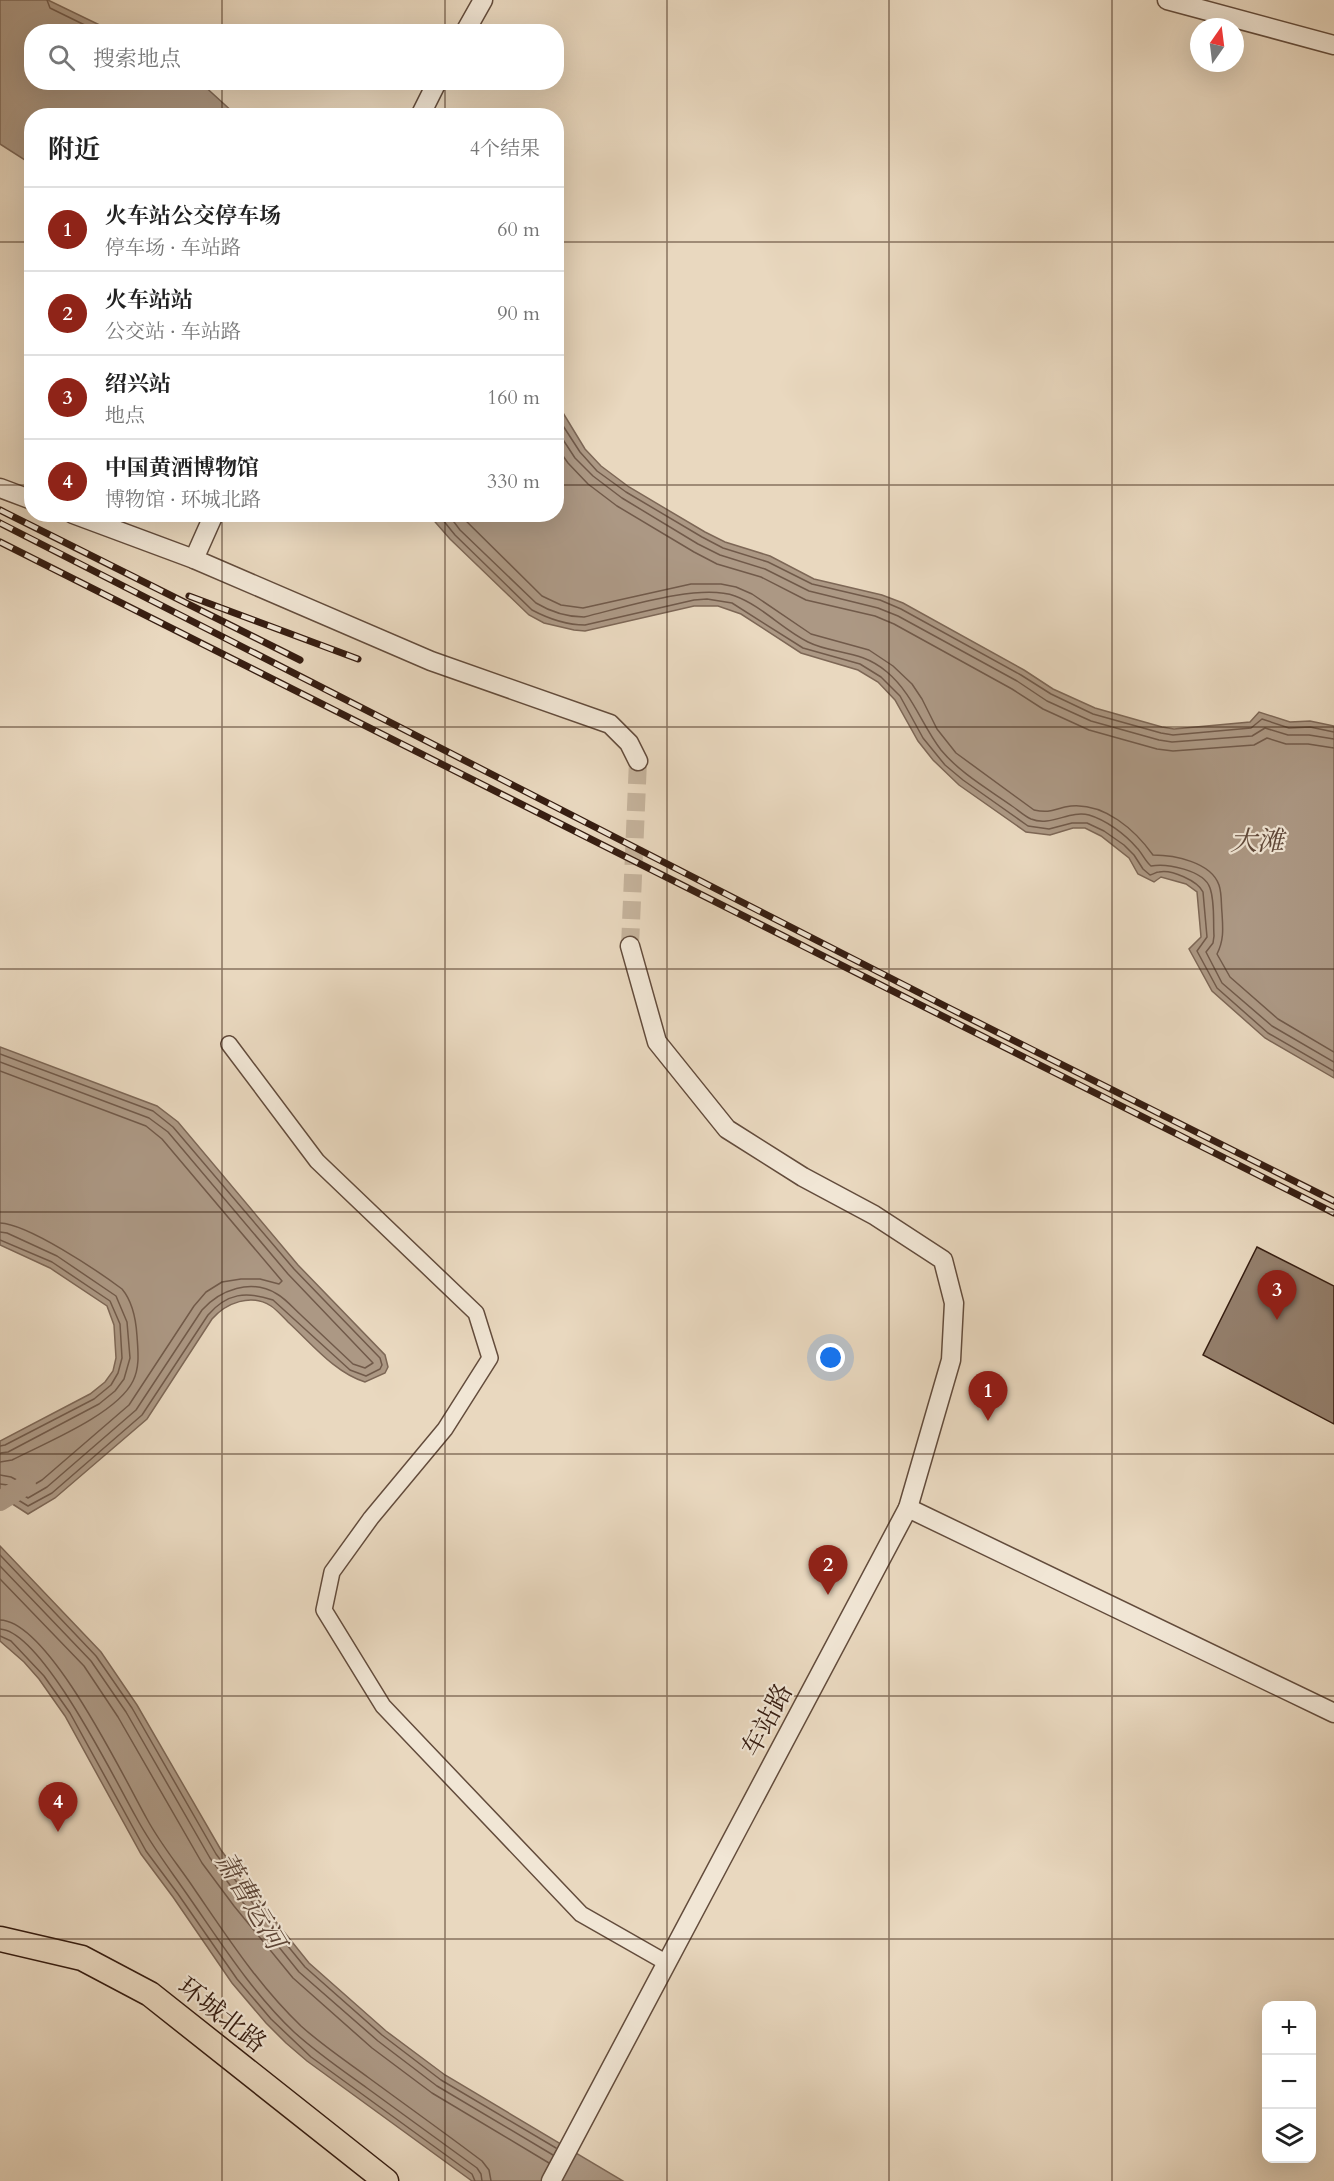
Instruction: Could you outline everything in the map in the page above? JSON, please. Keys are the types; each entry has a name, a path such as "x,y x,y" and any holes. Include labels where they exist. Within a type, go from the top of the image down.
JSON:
{"main road":[{"name":"环城北路","path":"0,1939 82,1958 150,1994 386,2181"},
{"name":"环城北路","path":"0,1950 78,1967 144,2003 365,2181"}],"street":[{"path":"470,24 483,0"},
{"path":"1167,0 1334,45"},
{"path":"424,108 433,90"},
{"path":"0,488 24,497"},
{"path":"95,522 194,559 431,661 610,724 628,742 638,761"},
{"path":"194,559 210,522"},
{"name":"车站路","path":"552,2181 908,1508 951,1360 954,1303 943,1260 874,1215 803,1177 727,1129 657,1042 630,946"},
{"path":"229,1044 317,1161 476,1313 490,1358 445,1429 371,1518 332,1572 324,1610 383,1706 581,1914 667,1963"},
{"path":"908,1508 1334,1713"}],"water":[{"path":"0,0 48,0 98,24 24,24 24,90 209,90 228,108 24,108 24,159 0,144"},
{"name":"大滩","path":"564,414 585,449 601,466 629,487 705,532 725,542 770,556 814,579 882,595 903,603 1024,670 1053,689 1095,708 1174,729 1250,722 1259,712 1290,722 1310,721 1334,726 1334,1078 1265,1038 1212,991 1189,949 1201,937 1197,892 1186,884 1161,877 1154,882 1138,874 1129,858 1101,836 1085,828 1073,828 1050,835 1026,832 959,785 933,760 918,741 895,700 878,682 858,670 801,653 741,614 718,606 694,606 585,631 544,623 529,615 435,522 564,522"},
{"path":"0,1047 157,1106 178,1122 298,1265 385,1355 388,1367 385,1373 365,1382 354,1378 334,1365 271,1306 255,1300 232,1304 212,1319 147,1419 55,1498 28,1514 0,1496 0,1441 90,1394 105,1382 113,1371 116,1358 114,1325 107,1306 50,1268 0,1245"},
{"name":"萧曹运河","path":"0,1546 101,1652 137,1705 221,1850 309,1963 386,2031 445,2075 623,2181 472,2181 307,2061 266,2023 232,1983 141,1854 65,1716 39,1679 0,1641"}],"building":[{"path":"1257,1247 1334,1286 1334,1424 1203,1355"}],"waterway":[{"path":"0,1501 26,1485"}],"tunnel":[{"path":"630,946 638,761"}],"railway":[{"path":"0,510 300,660"},
{"path":"0,523 951,1009 1334,1201"},
{"path":"0,542 1334,1213"},
{"path":"189,596 358,659"}],"place":[{"name":"绍兴站","path":"1277,1320"},
{"name":"火车站公交停车场","path":"988,1421"},
{"name":"火车站站","path":"828,1595"},
{"name":"中国黄酒博物馆","path":"58,1832"}]}
